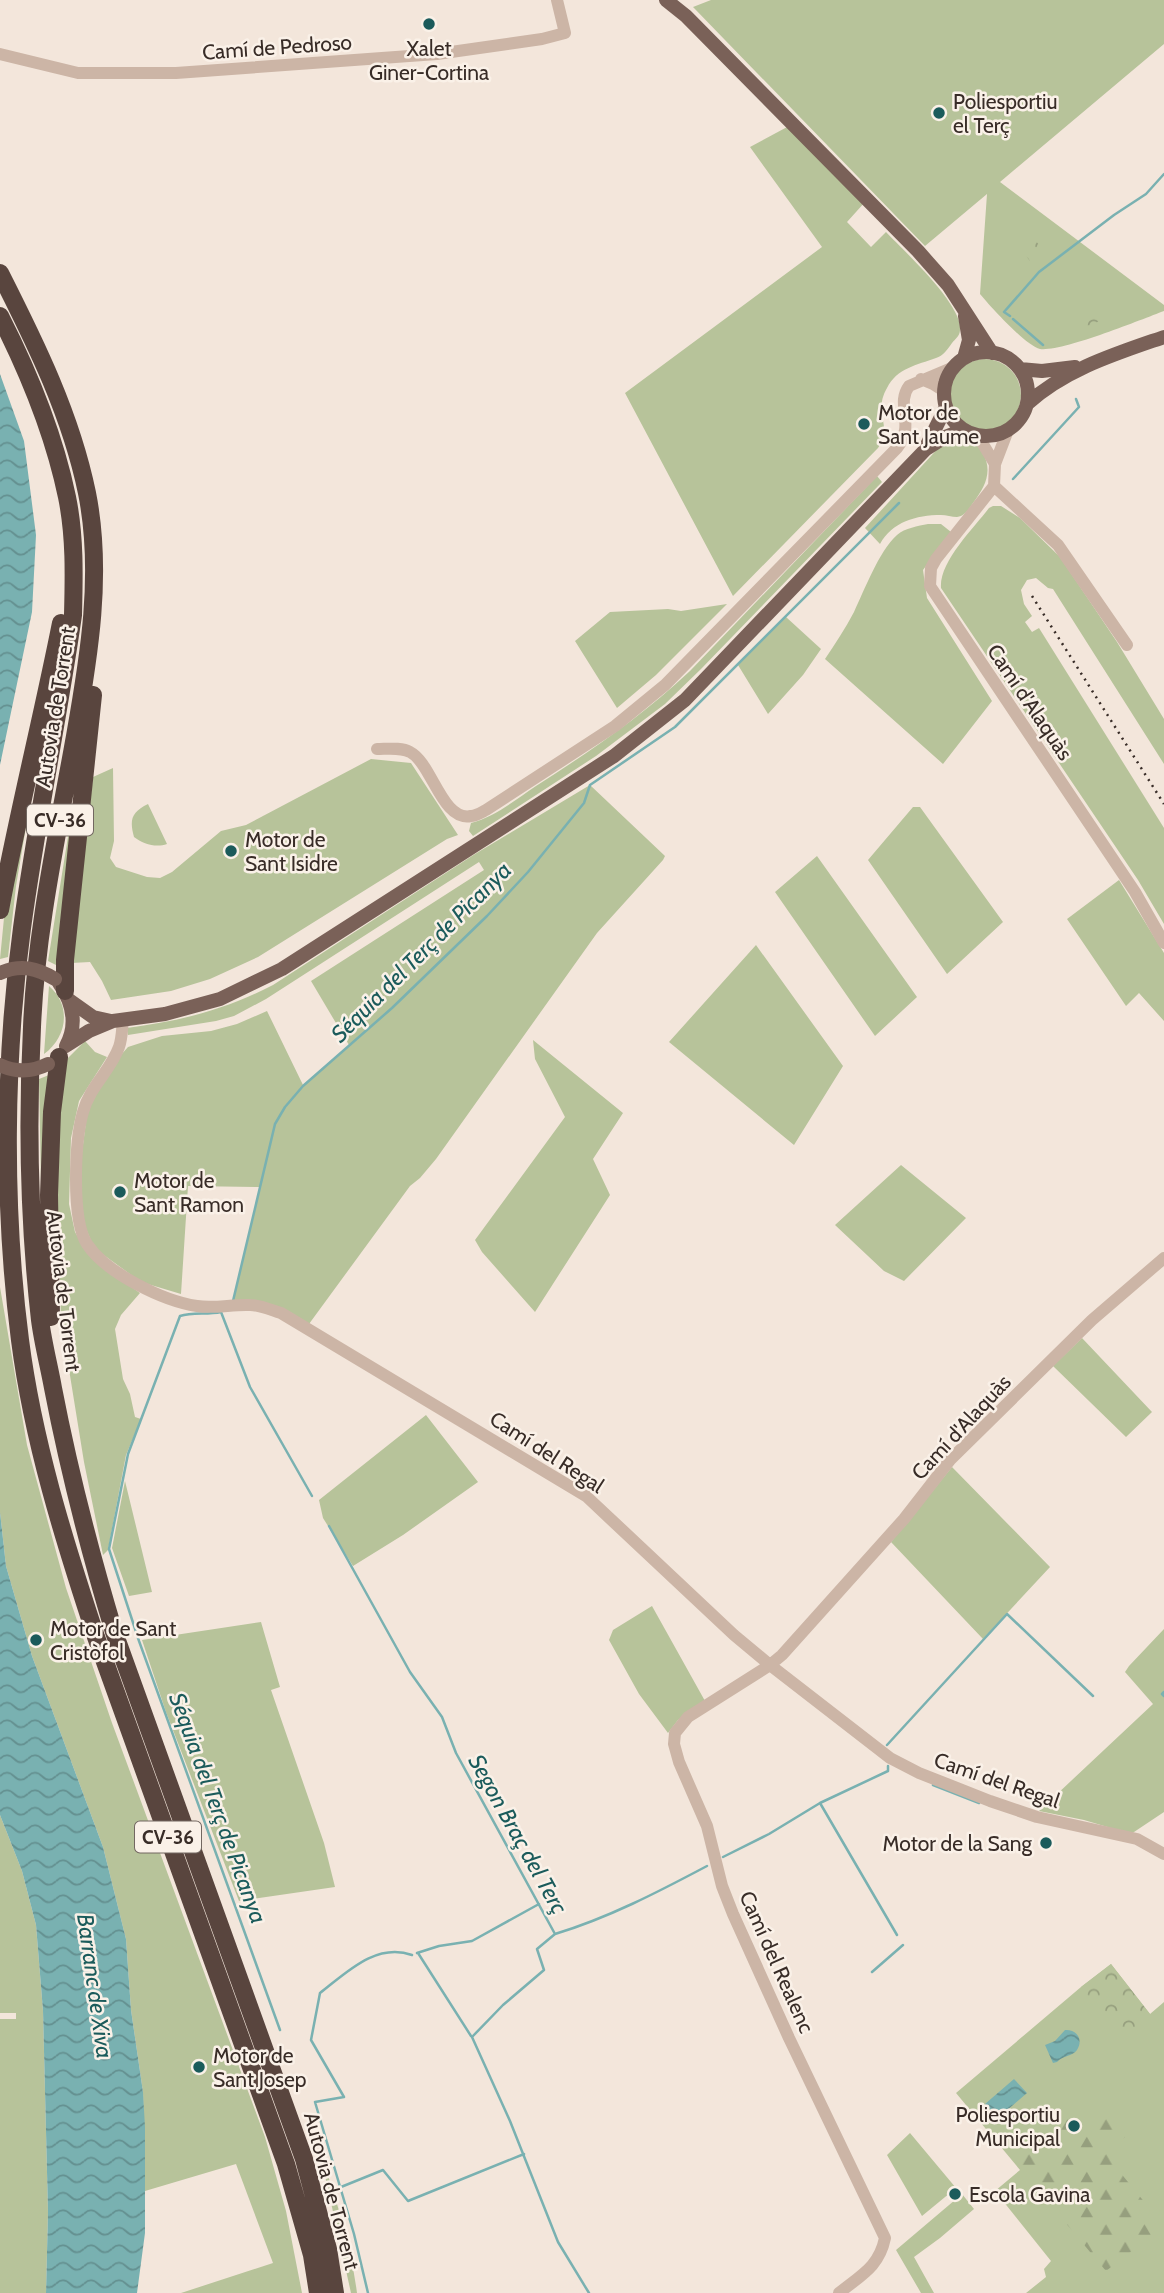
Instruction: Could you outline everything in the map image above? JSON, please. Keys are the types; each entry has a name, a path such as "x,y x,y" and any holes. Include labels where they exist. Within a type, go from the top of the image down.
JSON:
{"highway":[{"name":"Autovia de Torrent","path":"0,273 36,343 64,411 87,495 94,563 92,613 84,684 41,932 32,1022 30,1208 41,1323 77,1502 114,1632 304,2159 328,2249 335,2293"},
{"name":"Autovia de Torrent","path":"0,316 18,351 50,432 67,499 75,565 73,615 22,929 13,1021 9,1109 10,1210 20,1341 37,1429 72,1567 286,2164 312,2255 318,2293"},
{"path":"63,990 101,613 102,563 96,494 64,411"},
{"path":"0,910 17,818 65,604 66,566 50,432"},
{"path":"52,1384 49,1195 53,1099 58,1055"},
{"path":"0,1235 12,1313 20,1341"},
{"path":"286,2164 312,2293"}],"main road":[{"path":"666,0 686,16 918,251 948,285 992,353"},
{"path":"962,305 969,333 959,363 947,378 944,391 946,407 952,420 963,430 978,436 993,436 1008,430 1020,419 1027,404 1045,388 1083,366 1164,337"},
{"path":"959,363 977,353 1003,356 1020,369 1027,387 1027,404"},
{"path":"1020,369 1042,371 1083,366"},
{"path":"926,449 946,407"},
{"path":"0,1065 10,1070 23,1071 58,1055 89,1031 118,1021 165,1014 220,999 282,969 614,756 685,699 926,449 963,430"},
{"path":"0,973 13,968 29,968 63,990 93,1017 118,1021"},
{"path":"58,1055 71,1037 73,1023 63,990"}],"street":[{"name":"Camí de Pedroso","path":"0,54 78,73 176,73 439,54 542,39 565,33 557,0"},
{"path":"377,749 407,750 418,757 450,810 471,817 615,726 666,685 897,448 905,434 903,400 909,386 959,363"},
{"path":"921,379 944,391"},
{"path":"1008,430 995,464 994,486 1058,545 1127,645"},
{"path":"978,436 995,464"},
{"name":"Camí d'Alaquàs","path":"994,486 936,559 931,568 930,586 1135,892 1164,943"},
{"name":"Camí del Regal","path":"118,1021 120,1045 86,1102 77,1142 77,1204 81,1231 87,1244 101,1260 143,1289 197,1306 252,1305 281,1313 586,1496 770,1665 890,1758 919,1773 990,1801 1037,1817 1137,1839 1164,1854"},
{"name":"Camí d'Alaquàs","path":"770,1665 782,1656 904,1519 950,1460 1092,1320 1164,1258"},
{"name":"Camí del Realenc","path":"770,1665 688,1717 675,1732 674,1744 707,1826 722,1886 733,1914 885,2238 882,2253 876,2263 839,2293"}],"green space":[{"name":"Poliesportiu el Terç","path":"711,0 1164,0 1164,44 1000,182 1164,305 1164,311 1065,346 1040,349 1026,341 980,294 987,194 925,246 693,7"},
{"path":"789,126 865,202 847,222 871,247 886,232 943,293 958,319 960,332 941,356 908,368 891,381 883,397 884,433 878,448 733,596 625,393 822,247 750,147"},
{"path":"1032,236 1043,250 1030,261 1019,247"},
{"path":"1093,307 1104,311 1096,323 1083,325 1073,322 1075,317"},
{"path":"992,359 1011,369 1019,381 1019,409 1011,421 999,429 978,431 959,421 951,409 949,388 959,369 971,361"},
{"path":"955,439 975,444 986,460 986,479 970,508 957,517 932,515 906,521 891,530 880,544 865,528 942,444"},
{"path":"877,476 882,482 665,704 596,756 473,836 469,831 471,823 497,812 577,759 672,688"},
{"path":"993,506 1001,506 1020,518 1060,557 1164,719 1164,764 1053,589 1036,578 1027,580 1021,590 1024,604 1032,616 1025,622 1032,632 1039,628 1164,828 1164,924 1138,880 941,588 945,567 951,557"},
{"path":"928,524 941,524 951,532 923,570 927,598 992,701 943,764 825,659 851,618 890,542 904,531"},
{"path":"727,604 656,675 617,708 575,641 610,612 668,609 681,611"},
{"path":"786,617 821,649 803,675 768,714 738,665"},
{"path":"39,750 16,886 8,957 0,959 4,918"},
{"path":"371,759 411,763 458,835 447,839 258,957 210,979 171,991 111,1000 90,962 71,963 93,777 113,768 114,841 110,858 116,867 147,877 160,878 172,872 221,831 246,825"},
{"path":"80,762 56,965 48,961"},
{"path":"590,785 665,856 663,860 597,933 436,1159 410,1186 309,1324 273,1305 233,1302 260,1187 188,1186 181,1294 141,1282 94,1248 82,1219 80,1168 88,1106 128,1047 162,1036 211,1031 237,1024 267,1011 303,1085 349,1045 311,981 484,870 479,862 266,999 234,1016 128,1035 127,1028 202,1013 273,985 475,854"},
{"path":"148,804 167,844 150,845 134,837 133,817"},
{"path":"913,807 920,807 1003,922 947,974 868,860"},
{"path":"817,856 917,997 875,1036 775,892"},
{"path":"1119,880 1164,953 1164,1021 1139,993 1126,1006 1067,919"},
{"path":"756,945 843,1066 794,1145 669,1042"},
{"path":"49,986 61,1003 64,1021 58,1039 44,1054"},
{"path":"533,1040 623,1113 593,1159 610,1195 535,1312 482,1252 475,1240 565,1117 535,1059"},
{"path":"85,1041 95,1052 107,1057 79,1101 71,1138 69,1204 75,1232 86,1251 100,1265 140,1293 121,1315 115,1329 123,1379 130,1394 135,1417 141,1419 126,1455 108,1550 103,1555 84,1462 61,1320 56,1145 63,1063"},
{"path":"49,1075 42,1234 39,1079"},
{"path":"901,1165 966,1218 904,1281 884,1271 835,1225"},
{"path":"0,1287 27,1445 66,1588 112,1723 265,2137 286,2211 302,2293 181,2293 273,2263 236,2164 145,2191 143,2092 131,2010 126,1939 103,1847 32,1656 6,1566 0,1512"},
{"path":"1082,1338 1152,1412 1126,1437 1053,1366"},
{"path":"426,1415 478,1482 403,1535 353,1566 323,1518 319,1500"},
{"path":"952,1467 1050,1567 983,1639 891,1542"},
{"path":"125,1481 152,1592 129,1596 112,1548"},
{"path":"652,1606 705,1701 678,1720 668,1733 639,1694 609,1640 613,1630"},
{"path":"261,1622 280,1687 271,1690 324,1843 335,1887 239,1901 166,1712 142,1640"},
{"path":"1164,1629 1164,1812 1131,1834 1084,1820 1039,1811 1153,1704 1125,1672"},
{"path":"0,1815 22,1871 36,1925 43,2011 48,2212 46,2293 0,2293 0,2019 16,2019 16,2013 0,2013"},
{"name":"Poliesportiu Municipal","path":"1111,1964 1150,2014 1164,2002 1164,2293 1026,2293 1046,2277 1044,2269 1051,2261 995,2191 1020,2170 956,2093"},
{"path":"1111,1964 1150,2014 1122,2039 1081,1987"},
{"path":"1108,2110 1129,2133 1114,2148 1110,2160 1164,2226 1106,2271 1012,2159 1065,2111 1083,2132"},
{"path":"910,2133 956,2188 922,2216 887,2155"},
{"path":"320,2153 342,2222 357,2293 351,2293"},
{"path":"962,2194 974,2209 914,2257 934,2293 921,2293 896,2250"}],"water":[{"path":"0,374 24,441 36,535 32,612 0,765"},
{"name":"Barranc de Xiva","path":"0,1512 6,1566 32,1656 103,1847 126,1939 131,2010 143,2092 145,2127 145,2233 137,2293 46,2293 48,2212 43,2011 36,1925 22,1871 0,1815"},
{"path":"1065,2030 1073,2031 1078,2036 1079,2046 1073,2054 1053,2063 1045,2045 1055,2041"},
{"path":"1014,2079 1027,2093 998,2118 985,2104"}],"waterway":[{"path":"1010,316 1004,312 1039,272 1146,194 1164,174"},
{"name":"Séquia del Terç de Picanya","path":"1013,319 1043,345"},
{"name":"Séquia del Terç de Picanya","path":"1013,479 1079,407 1076,399"},
{"name":"Séquia del Terç de Picanya","path":"233,1301 275,1124 285,1107 303,1086 392,1008 487,916 528,872 584,803 590,785 675,727 899,503"},
{"name":"Séquia del Terç de Picanya","path":"280,2030 139,1641 109,1549 128,1454 180,1316 221,1312 250,1387 312,1496"},
{"name":"Segon Braç del Terç","path":"329,1526 410,1672 442,1717 456,1753 555,1934 537,1949 544,1970 503,2005 472,2037 510,2121 558,2242 589,2293"},
{"path":"887,1745 1007,1614 1093,1696"},
{"path":"1164,1692 1164,1696"},
{"path":"723,1857 769,1834 820,1803 888,1771 888,1766"},
{"path":"933,1785 979,1803"},
{"path":"820,1803 897,1935"},
{"path":"555,1934 613,1912 707,1866"},
{"path":"417,1953 439,1946 472,1941 539,1904"},
{"path":"872,1972 903,1945"},
{"path":"368,2293 354,2234 315,2102 344,2097 311,2040 320,1993 351,1969 374,1956 399,1952 412,1955"},
{"path":"418,1953 471,2036"},
{"path":"341,2187 383,2170 408,2201 524,2154"}],"railway":[{"path":"1032,596 1164,804"}],"place":[{"name":"Xalet Giner-Cortina","path":"429,24"},
{"name":"Poliesportiu el Terç","path":"939,113"},
{"name":"Motor de Sant Jaume","path":"864,424"},
{"name":"Motor de Sant Isidre","path":"231,851"},
{"name":"Motor de Sant Ramon","path":"120,1192"},
{"name":"Motor de Sant Cristòfol","path":"36,1640"},
{"name":"Motor de la Sang","path":"1046,1843"},
{"name":"Motor de Sant Josep","path":"199,2067"},
{"name":"Poliesportiu Municipal","path":"1074,2126"},
{"name":"Escola Gavina","path":"955,2194"}]}
